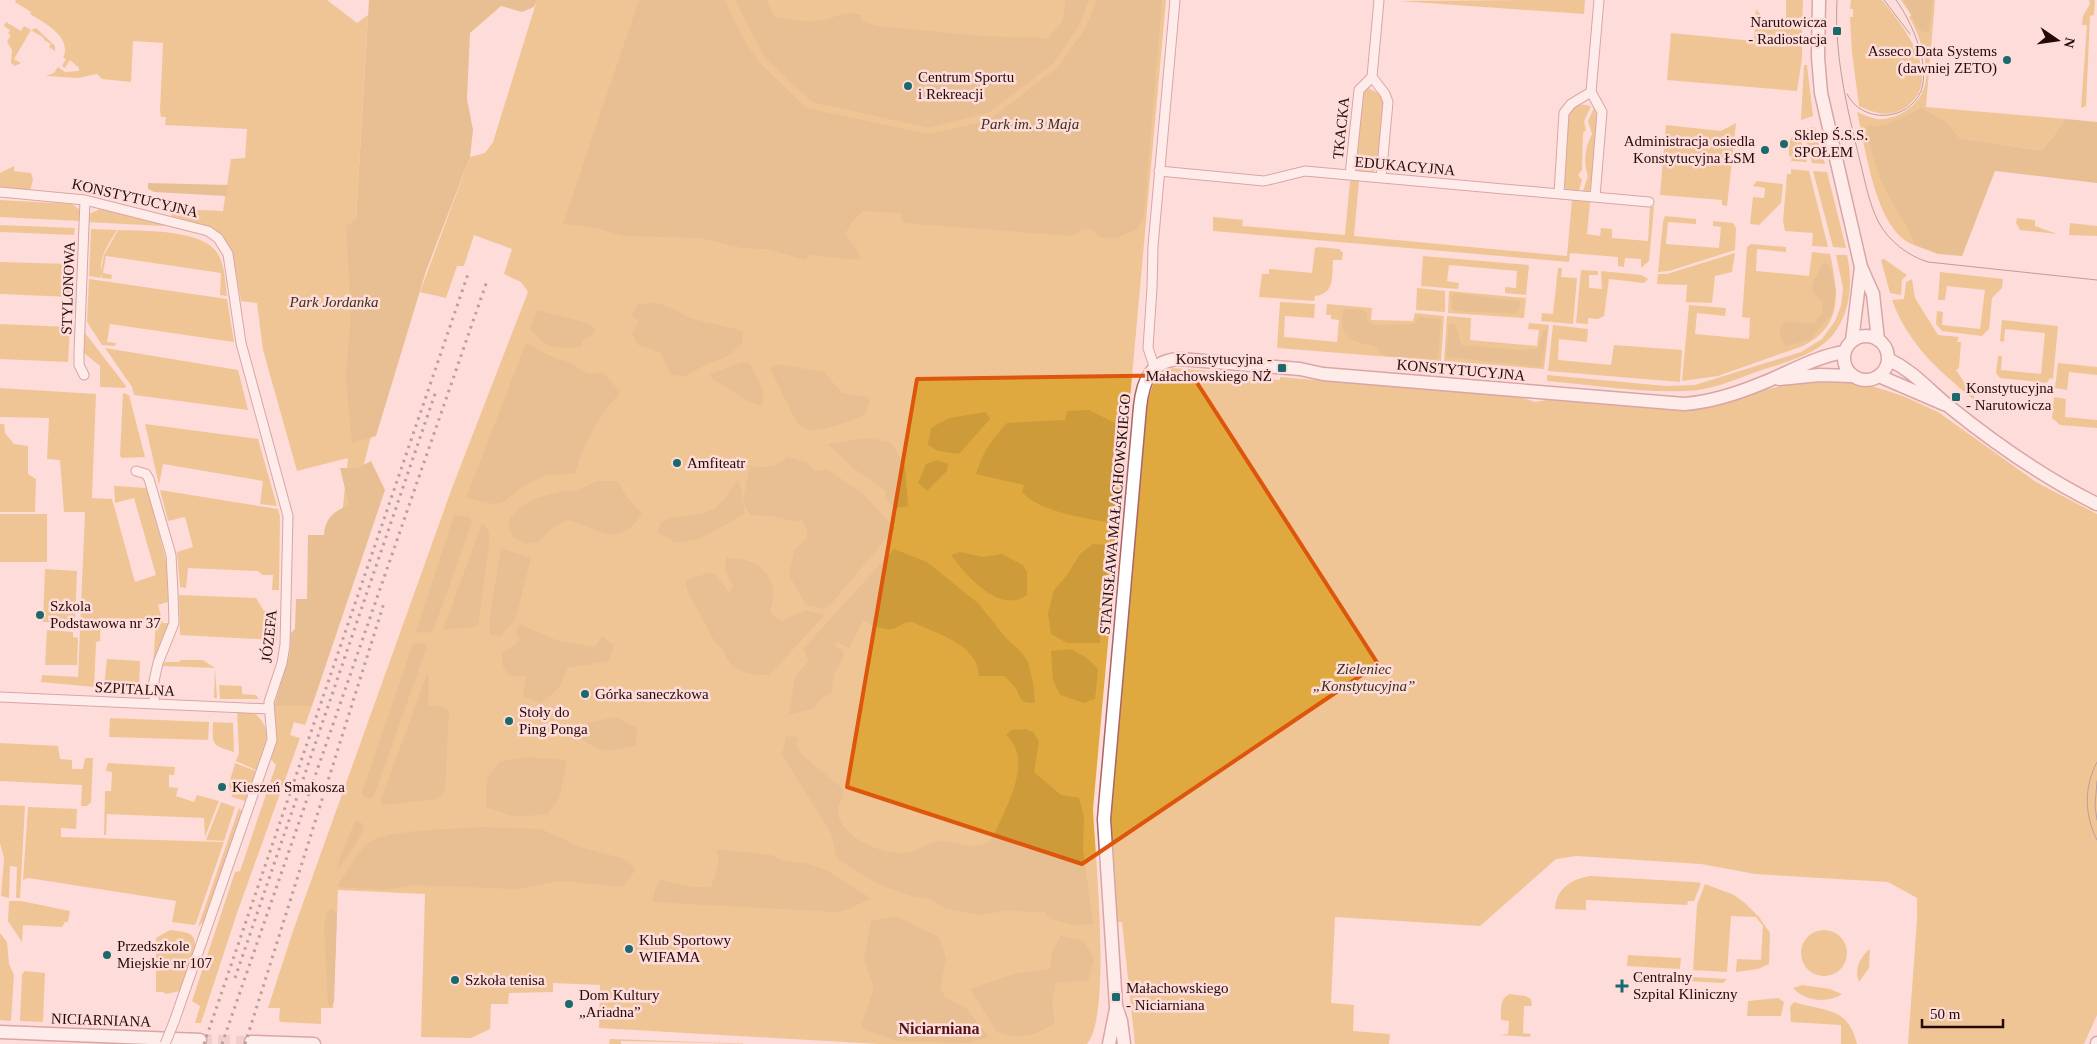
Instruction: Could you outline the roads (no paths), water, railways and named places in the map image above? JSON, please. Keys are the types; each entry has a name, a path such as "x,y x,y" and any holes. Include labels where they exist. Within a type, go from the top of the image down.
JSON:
{"street":[{"path":"1154,366 1148,348 1160,171 1175,0"},
{"name":"TKACKA","path":"1350,175 1359,90 1372,77 1379,0"},
{"path":"1595,197 1602,112 1591,92 1599,0"},
{"path":"1819,0 1818,57 1822,101 1861,267 1873,294 1877,316 1878,340"},
{"path":"1372,77 1385,94 1388,102 1381,178"},
{"path":"1559,194 1564,113 1571,104 1591,92"},
{"name":"EDUKACYJNA","path":"1160,171 1264,181 1305,170 1649,202"},
{"name":"KONSTYTUCYJNA","path":"0,192 85,200 208,231 218,238 225,249"},
{"name":"STYLONOWA","path":"84,375 79,365 79,353 85,200"},
{"name":"JÓZEFA","path":"165,1044 271,744 272,732 269,709 285,651 289,524 279,477 241,343 230,262 225,249"},
{"path":"1852,341 1865,336 1878,340 1886,350 1888,359 1884,370 1879,376 1864,381 1852,376 1844,364 1844,352 1852,341 1861,267"},
{"name":"KONSTYTUCYJNA","path":"1154,366 1167,360 1187,359 1300,369 1323,374 1673,404 1707,401 1765,382 1820,358 1844,352"},
{"path":"1888,359 1915,375 1948,406 2021,462 2055,483 2097,504"},
{"name":"STANISŁAWA MAŁACHOWSKIEGO","path":"1109,1044 1116,1006 1105,859 1105,811 1140,406 1145,382 1154,366"},
{"name":"KONSTYTUCYJNA","path":"1765,382 1820,375 1852,376"},
{"path":"1879,376 1948,406"},
{"path":"136,470 146,474 149,479 172,560 174,623 158,663 154,681 154,704"},
{"name":"SZPITALNA","path":"0,696 269,709"},
{"name":"STANISŁAWA MAŁACHOWSKIEGO","path":"1116,1006 1121,1020 1124,1044"},
{"name":"NICIARNIANA","path":"0,1032 200,1040"},
{"path":"252,1042 314,1044"}],"tunnel":[{"path":"200,1040 251,1042"}],"tram line":[{"path":"1837,0 1838,41 1842,81 1850,121 1870,200 1879,223 1888,236 1906,252 1928,262 2097,280"},
{"path":"1884,0 1910,34"},
{"path":"1847,94 1854,104 1863,111 1885,115 1906,109 1915,101 1921,91 1923,69 1918,43 1908,19 1896,0"},
{"path":"2097,762 2090,781 2087,801 2090,820 2097,840"},
{"path":"2097,781 2095,806 2097,820"}],"railway":[{"path":"204,1044 468,274"},
{"path":"222,1044 487,281"},
{"path":"235,978 436,391"},
{"path":"245,1044 384,603"}],"place":[{"name":"Narutowicza - Radiostacja","path":"1837,31"},
{"name":"Asseco Data Systems (dawniej ZETO)","path":"2007,60"},
{"name":"Centrum Sportu i Rekreacji","path":"908,86"},
{"name":"Sklep Ś.S.S. SPOŁEM","path":"1784,144"},
{"name":"Administracja osiedla Konstytucyjna ŁSM","path":"1765,150"},
{"name":"Konstytucyjna - Małachowskiego NŻ","path":"1282,368"},
{"name":"Konstytucyjna - Narutowicza","path":"1956,397"},
{"name":"Amfiteatr","path":"677,463"},
{"name":"Szkola Podstawowa nr 37","path":"40,615"},
{"name":"Górka saneczkowa","path":"585,694"},
{"name":"Stoły do Ping Ponga","path":"509,721"},
{"name":"Kieszeń Smakosza","path":"222,787"},
{"name":"Klub Sportowy WIFAMA","path":"629,949"},
{"name":"Przedszkole Miejskie nr 107","path":"107,955"},
{"name":"Szkoła tenisa","path":"455,980"},
{"name":"Centralny Szpital Kliniczny","path":"1622,986"},
{"name":"Małachowskiego - Niciarniana","path":"1116,997"},
{"name":"Dom Kultury „Ariadna”","path":"569,1004"}],"district":[{"name":"Niciarniana","path":"939,1028"}],"park label":[{"name":"Park im. 3 Maja","path":"1030,124"},
{"name":"Park Jordanka","path":"334,302"},
{"name":"Zieleniec „Konstytucyjna”","path":"1364,678"}]}
